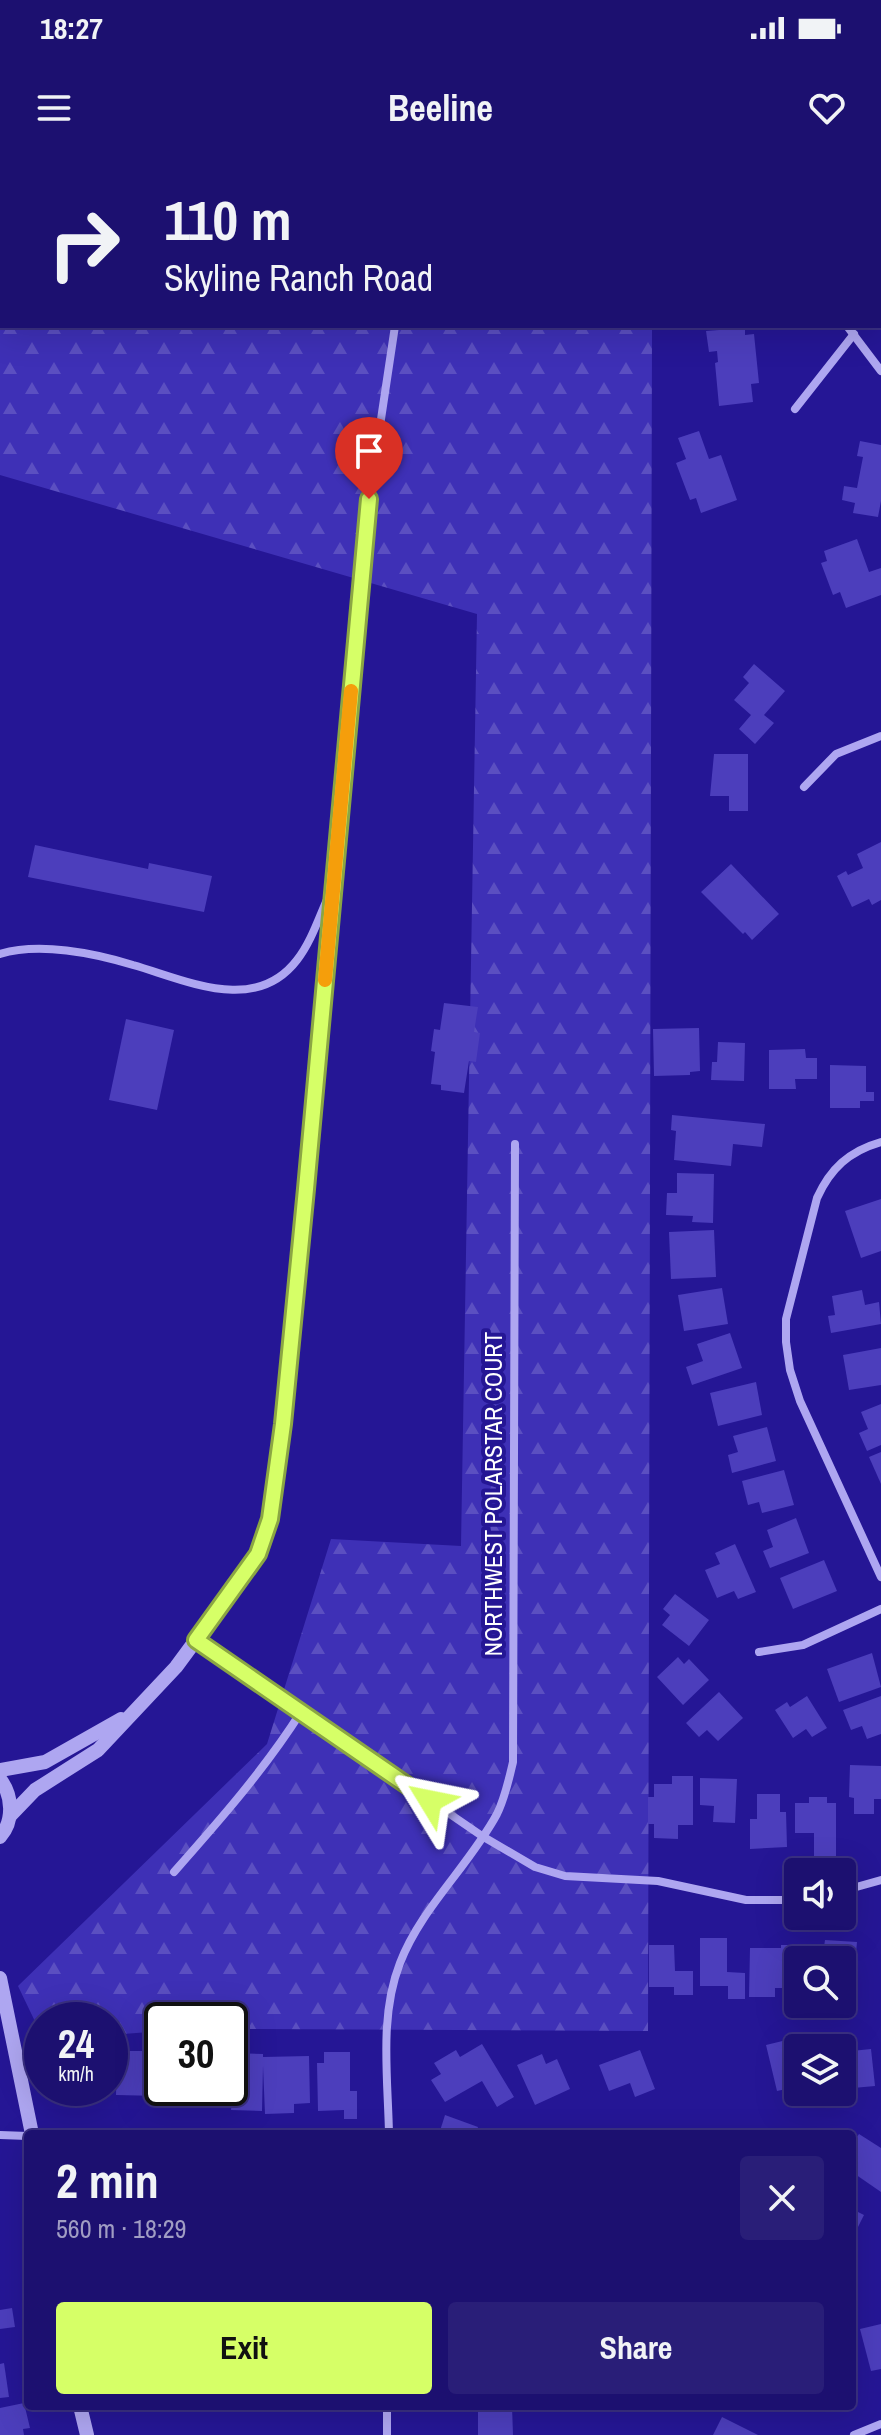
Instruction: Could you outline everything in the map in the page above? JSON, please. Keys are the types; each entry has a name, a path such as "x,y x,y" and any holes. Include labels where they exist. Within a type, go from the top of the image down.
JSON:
{"street":[{"path":"0,1837 10,1816 35,1790 98,1750 176,1667 258,1554 270,1519 283,1424 369,499 395,328"},
{"path":"849,328 881,371"},
{"path":"795,409 854,334"},
{"path":"804,787 836,754 881,736"},
{"path":"0,954 46,948 130,964 206,989 254,989 285,972 299,958 333,886"},
{"path":"881,1142 868,1145 841,1161 825,1180 817,1198 786,1319 790,1370 800,1401 881,1577"},
{"name":"NORTHWEST POLARSTAR COURT","path":"389,2130 387,2025 391,1990 400,1963 413,1936 497,1813 513,1762 515,1144"},
{"path":"759,1652 803,1645 881,1609"},
{"path":"196,1640 482,1836 535,1867 565,1876 658,1881 746,1900 784,1900"},
{"path":"174,1872 242,1796 301,1712"},
{"path":"0,1770 45,1762 129,1715"},
{"path":"0,1779 10,1799 10,1816"},
{"path":"856,1887 881,1880"},
{"path":"0,1978 29,2130"},
{"path":"0,2135 24,2135"},
{"path":"81,2410 87,2435"},
{"path":"387,2410 387,2435"},
{"path":"854,2435 881,2424"}],"green space":[{"path":"0,328 652,328 648,2031 248,2029 248,2002 144,2002 144,2032 128,2034 128,2002 26,2002 18,1986 267,1744 331,1539 461,1546 477,614 0,475"}],"building":[{"path":"745,328 745,335 754,334 759,383 751,384 753,402 719,406 715,363 718,362 717,351 709,352 706,331"},
{"path":"699,431 709,459 721,455 737,500 701,513 696,498 690,500 676,463 686,459 678,438"},
{"path":"860,441 881,445 878,517 853,513 855,503 842,500 844,486 857,488 863,457 857,456"},
{"path":"857,539 869,572 881,568 881,595 846,608 840,592 833,595 821,563 827,561 824,551"},
{"path":"754,664 785,691 764,715 774,723 755,744 739,729 751,715 734,700 749,683 743,677"},
{"path":"714,754 748,754 748,811 729,811 729,796 710,796"},
{"path":"881,842 881,900 872,905 869,899 852,907 837,876 863,868 857,854"},
{"path":"35,845 148,869 149,863 212,876 204,912 28,877"},
{"path":"731,864 779,914 752,940 701,892"},
{"path":"444,1003 478,1007 474,1032 480,1033 476,1062 469,1061 464,1093 441,1090 441,1085 431,1084 434,1029 440,1030"},
{"path":"126,1019 174,1030 157,1110 109,1100"},
{"path":"699,1028 700,1071 690,1072 690,1075 654,1076 653,1029"},
{"path":"718,1042 745,1043 744,1081 711,1080 712,1062 717,1062"},
{"path":"805,1049 806,1058 817,1058 817,1079 795,1079 796,1089 769,1089 769,1050"},
{"path":"830,1065 866,1066 866,1092 874,1092 874,1101 860,1101 860,1108 830,1108"},
{"path":"672,1115 765,1124 762,1147 733,1144 731,1166 674,1160 676,1131 671,1130"},
{"path":"677,1173 714,1174 713,1223 692,1222 693,1216 666,1215 667,1193 677,1193"},
{"path":"881,1199 881,1251 861,1258 845,1211"},
{"path":"714,1230 716,1277 671,1279 669,1232"},
{"path":"722,1288 728,1324 684,1331 678,1295"},
{"path":"862,1290 865,1305 879,1302 881,1324 831,1333 828,1316 835,1315 832,1296"},
{"path":"730,1333 742,1368 692,1385 686,1367 703,1361 697,1344"},
{"path":"881,1348 881,1385 849,1390 843,1355"},
{"path":"756,1382 762,1415 718,1426 710,1393"},
{"path":"881,1404 881,1445 867,1451 859,1433 868,1429 861,1412"},
{"path":"767,1427 776,1461 732,1473 728,1455 738,1452 733,1436"},
{"path":"881,1452 881,1484 869,1457"},
{"path":"784,1470 794,1505 762,1513 759,1502 748,1505 742,1481"},
{"path":"796,1518 809,1553 770,1568 763,1551 773,1547 767,1530"},
{"path":"735,1544 756,1592 738,1599 734,1591 717,1598 705,1570 720,1564 715,1553"},
{"path":"824,1560 837,1591 793,1609 780,1578"},
{"path":"675,1594 709,1620 689,1646 662,1625 670,1615 663,1609"},
{"path":"872,1653 881,1687 839,1702 827,1669"},
{"path":"678,1657 684,1664 689,1659 709,1680 683,1705 657,1677"},
{"path":"719,1692 743,1718 718,1741 707,1730 699,1737 686,1723"},
{"path":"807,1696 827,1728 812,1737 806,1729 793,1738 775,1710 787,1702 790,1707"},
{"path":"881,1696 881,1734 867,1739 862,1726 851,1730 843,1710"},
{"path":"850,1765 881,1766 881,1799 874,1799 874,1814 854,1814 854,1798 849,1797"},
{"path":"672,1776 693,1776 693,1825 678,1825 678,1839 654,1838 654,1824 648,1824 648,1797 654,1797 654,1784 672,1784"},
{"path":"700,1778 737,1779 735,1823 713,1822 714,1806 700,1805"},
{"path":"757,1794 780,1794 780,1812 786,1812 787,1847 750,1849 750,1819 757,1819"},
{"path":"809,1797 827,1797 827,1803 836,1803 836,1858 814,1858 814,1833 795,1833 795,1803 809,1803"},
{"path":"700,1938 727,1938 727,1972 745,1973 745,1999 728,1999 728,1986 700,1986"},
{"path":"825,1940 857,1942 856,1953 856,1946 824,1946"},
{"path":"649,1945 674,1945 675,1971 693,1971 693,1995 674,1995 674,1987 649,1987"},
{"path":"781,1945 796,1945 784,1946 784,1988 775,1988 775,1997 749,1997 750,1948 781,1948"},
{"path":"784,2041 784,2090 777,2091 766,2045"},
{"path":"482,2044 514,2097 497,2107 482,2081 445,2102 431,2080 441,2074 434,2063 456,2050 460,2057"},
{"path":"871,2049 875,2086 856,2088 856,2051"},
{"path":"640,2050 655,2089 635,2097 630,2083 609,2091 599,2065"},
{"path":"128,2051 144,2051 144,2096 128,2095"},
{"path":"324,2052 350,2052 350,2091 357,2091 357,2119 344,2119 344,2110 318,2111 317,2063 324,2063"},
{"path":"248,2054 263,2054 263,2057 309,2056 310,2103 294,2104 294,2113 265,2114 263,2066 262,2111 231,2110 231,2106 248,2106"},
{"path":"542,2054 546,2064 557,2059 570,2089 535,2105 517,2065"},
{"path":"445,2115 478,2127 477,2130 440,2130"},
{"path":"859,2134 881,2148 881,2192 856,2175 856,2138"},
{"path":"856,2211 864,2215 856,2231"},
{"path":"12,2308 15,2327 0,2329 0,2310"},
{"path":"881,2324 881,2369 871,2371 860,2329"},
{"path":"4,2363 9,2397 0,2398 0,2364"},
{"path":"24,2403 30,2428 23,2429 24,2435 0,2435 0,2408"},
{"path":"478,2410 512,2410 513,2435 478,2435"},
{"path":"722,2417 758,2435 713,2435"}],"slow traffic":[{"path":"325,980 351,691"}],"route":[{"path":"369,499 306,1189 283,1424 270,1519 258,1554 196,1640 430,1801"}]}
